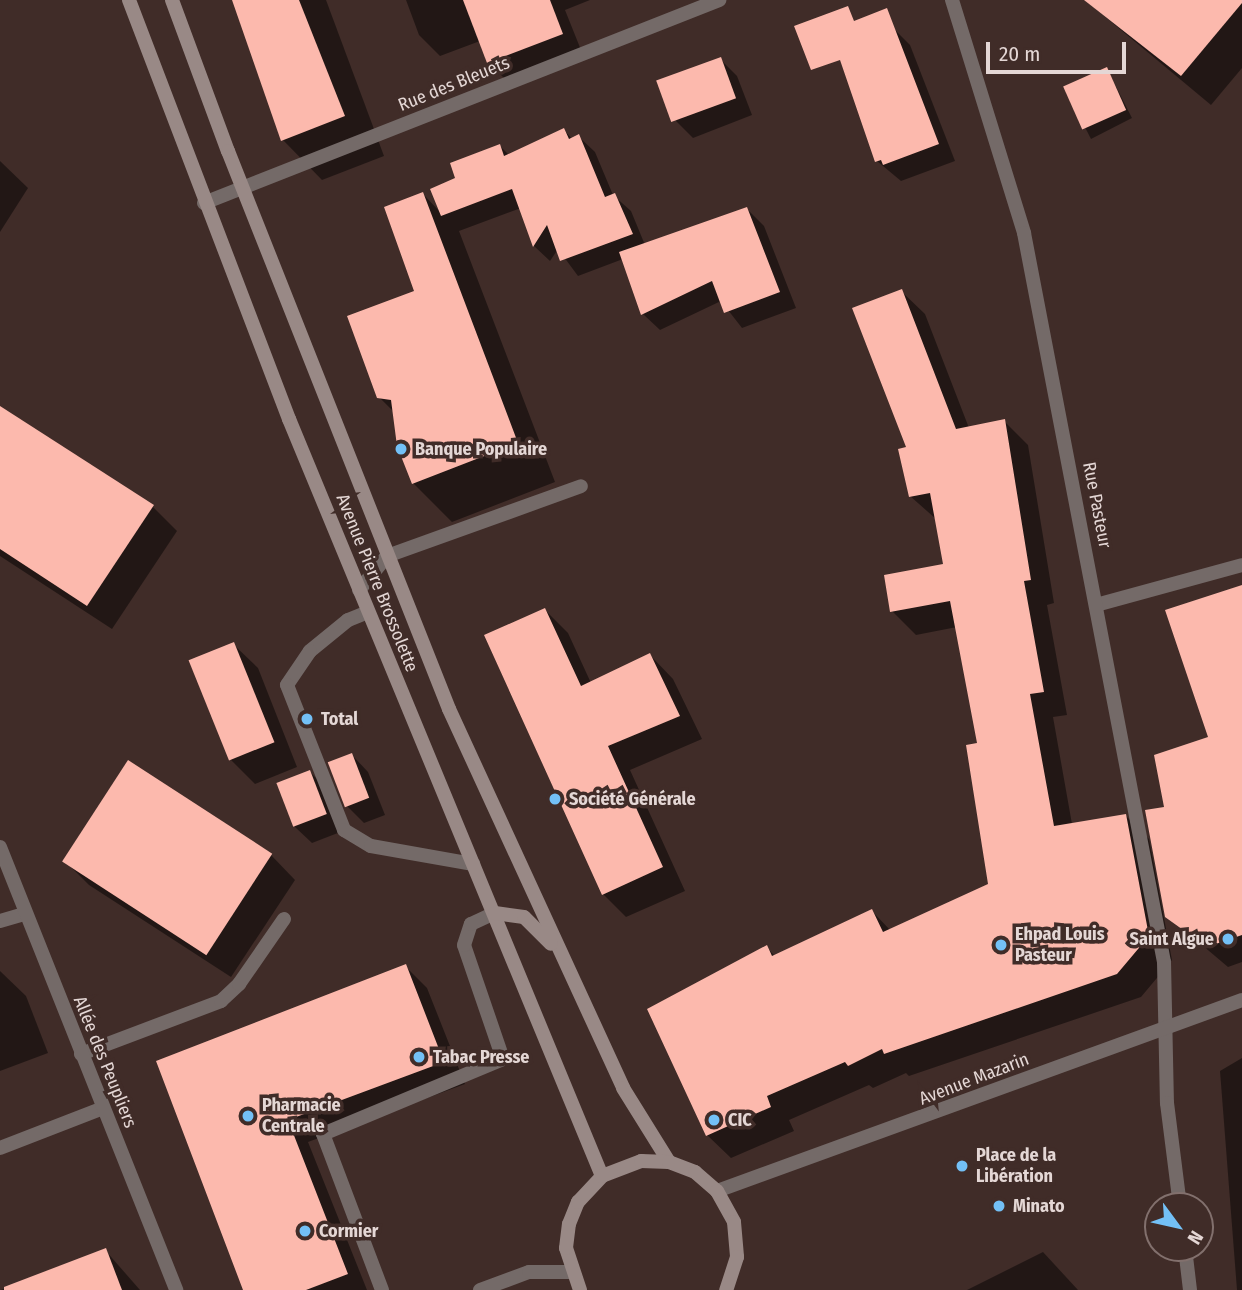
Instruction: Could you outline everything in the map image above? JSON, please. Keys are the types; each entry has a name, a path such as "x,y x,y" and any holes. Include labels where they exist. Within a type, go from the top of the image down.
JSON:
{"main road":[{"name":"Avenue Pierre Brossolette","path":"129,0 204,203 359,590 602,1176"},
{"name":"Avenue Pierre Brossolette","path":"172,0 242,188 460,734 623,1088 669,1162"},
{"path":"495,913 524,916 559,952"},
{"path":"580,1290 570,1272 569,1224 578,1202 602,1176 641,1161 669,1162 695,1172 717,1191 734,1222 737,1257 726,1290"}],"street":[{"name":"Rue des Bleuets","path":"204,203 719,0"},
{"name":"Rue Pasteur","path":"952,0 1024,233 1097,605 1164,962 1167,1103 1178,1192"},
{"path":"359,590 387,556 581,486"},
{"path":"1097,605 1242,565"},
{"path":"368,612 348,620 310,651 287,685 344,830 371,846 473,864"},
{"name":"Allée des Peupliers","path":"0,847 176,1290"},
{"path":"382,1290 323,1134 503,1059 464,945 471,924 495,913"},
{"path":"0,921 25,914"},
{"path":"81,1054 221,1002 239,984 284,919"},
{"name":"Avenue Mazarin","path":"717,1191 989,1095 1165,1026 1242,1000"},
{"path":"0,1148 103,1108"},
{"path":"1187,1262 1190,1290"},
{"path":"480,1290 529,1272 570,1272"}],"building":[{"path":"232,0 299,0 345,116 281,141"},
{"path":"463,0 550,0 563,34 487,63"},
{"path":"1084,0 1242,0 1242,3 1181,76"},
{"path":"848,6 854,21 887,8 939,144 883,165 881,160 875,162 840,60 811,70 794,26"},
{"path":"721,57 736,98 671,122 656,81"},
{"path":"1107,67 1126,110 1082,129 1063,87"},
{"path":"564,128 569,139 579,134 605,197 615,193 633,234 560,261 547,225 533,247 512,189 441,216 430,189 455,178 450,163 500,144 504,156"},
{"path":"423,192 518,443 412,484 397,446 391,400 377,398 347,316 414,291 384,207"},
{"path":"747,207 780,292 724,313 712,281 641,315 619,252"},
{"path":"902,289 956,429 1005,419 1031,580 1024,581 1044,692 1030,694 1054,826 1126,814 1149,936 1117,974 884,1054 882,1049 848,1066 845,1062 767,1096 771,1107 706,1136 647,1009 767,945 772,956 872,909 883,932 988,884 966,745 977,743 950,601 890,612 884,575 943,564 930,493 909,497 898,449 906,447 852,308"},
{"path":"0,406 154,505 87,606 0,549"},
{"path":"1242,585 1242,935 1207,947 1165,917 1145,810 1164,807 1154,755 1208,737 1165,610"},
{"path":"545,608 581,686 650,653 680,716 608,746 663,867 602,895 484,635"},
{"path":"234,642 274,742 229,760 189,660"},
{"path":"352,753 369,798 345,807 328,762"},
{"path":"128,760 272,854 206,955 62,861"},
{"path":"310,770 327,814 293,827 276,783"},
{"path":"406,964 444,1062 288,1120 348,1274 306,1290 243,1290 156,1061"},
{"path":"106,1248 122,1290 4,1290 4,1287"}],"place":[{"name":"Banque Populaire","path":"401,449"},
{"name":"Total","path":"307,719"},
{"name":"Société Générale","path":"555,799"},
{"name":"Saint Algue","path":"1228,939"},
{"name":"Ehpad Louis Pasteur","path":"1001,945"},
{"name":"Tabac Presse","path":"419,1057"},
{"name":"Pharmacie Centrale","path":"248,1116"},
{"name":"CIC","path":"714,1120"},
{"name":"Place de la Libération","path":"962,1166"},
{"name":"Minato","path":"999,1206"},
{"name":"Cormier","path":"305,1231"}]}
